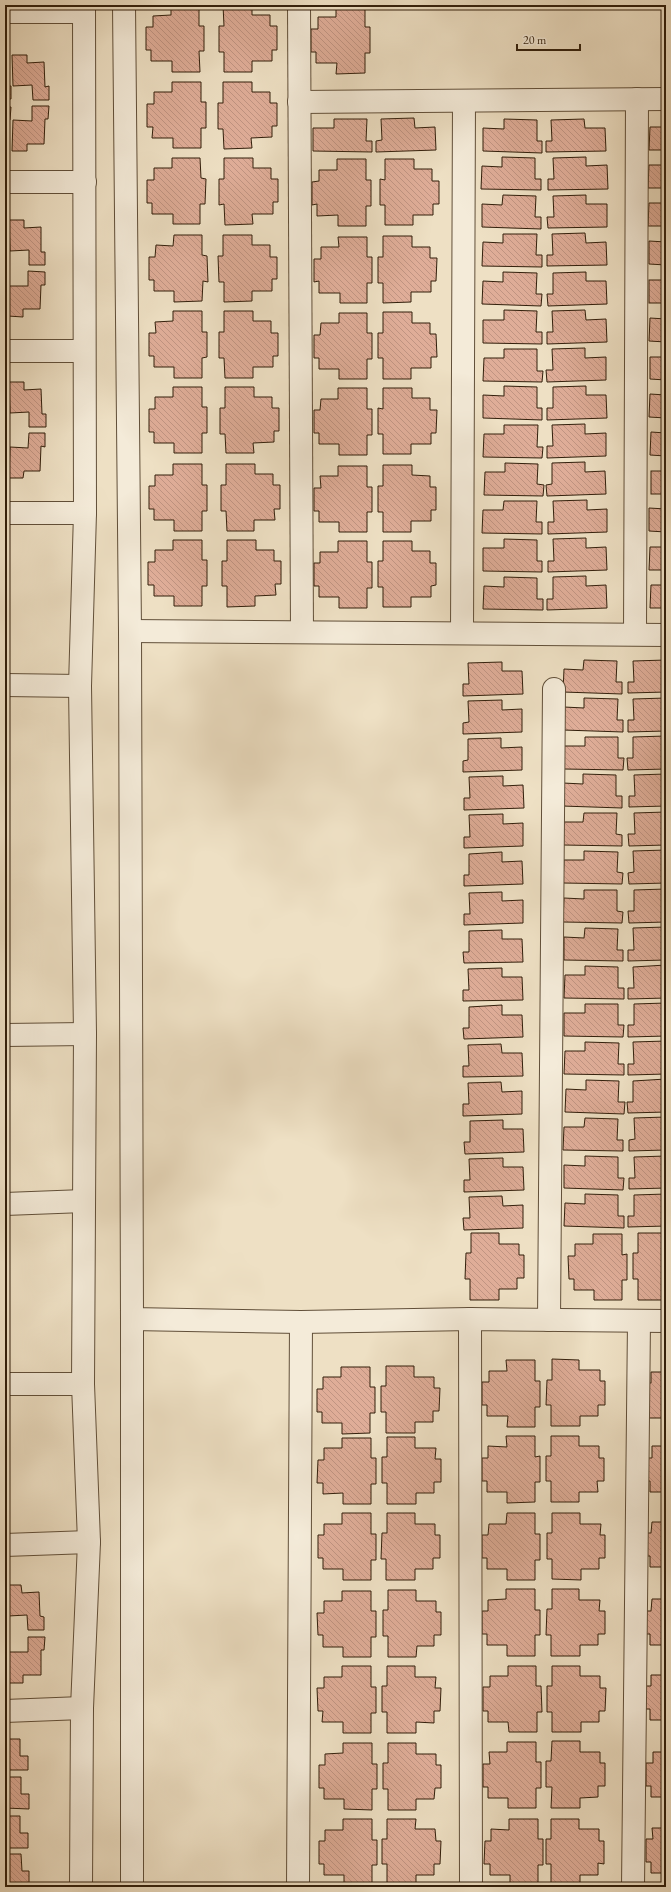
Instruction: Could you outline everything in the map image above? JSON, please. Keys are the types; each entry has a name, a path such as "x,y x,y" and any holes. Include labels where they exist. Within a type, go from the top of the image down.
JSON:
{"street":[{"path":"124,5 130,631 132,1887"},
{"path":"300,5 299,102 302,632"},
{"path":"5,12 84,9 84,513 80,686 85,1034 83,1384 89,1542 82,1708 81,1887"},
{"path":"635,634 636,99"},
{"path":"299,102 666,99"},
{"path":"462,633 464,101"},
{"path":"5,182 84,182"},
{"path":"5,351 84,351"},
{"path":"5,513 84,513"},
{"path":"130,631 666,635"},
{"path":"5,685 80,686"},
{"path":"549,1320 554,689"},
{"path":"5,1035 85,1034"},
{"path":"5,1204 84,1201"},
{"path":"132,1319 301,1322 470,1319 666,1321"},
{"path":"470,1319 471,1887"},
{"path":"633,1887 639,1321"},
{"path":"298,1887 301,1322"},
{"path":"5,1384 83,1384"},
{"path":"5,1545 89,1542"},
{"path":"5,1711 82,1708"}],"building":[{"path":"171,5 199,5 199,26 204,26 204,51 199,51 200,72 172,72 172,61 151,61 151,50 146,50 146,27 153,27 153,16 171,15"},
{"path":"223,5 252,5 252,15 270,15 270,26 277,26 277,50 272,50 272,61 252,61 252,72 224,72 224,52 219,52 219,26 224,26"},
{"path":"336,7 365,7 365,27 370,27 370,53 365,53 365,73 336,74 337,63 316,63 316,52 311,52 311,29 318,29 318,17 336,17"},
{"path":"12,55 27,55 27,63 44,62 45,87 49,86 49,100 33,100 32,85 13,86"},
{"path":"5,62 7,86 11,86 11,99 5,99"},
{"path":"172,82 201,82 201,102 206,102 206,128 201,128 201,148 173,148 173,138 152,138 153,127 147,127 147,104 154,104 154,92 172,92"},
{"path":"223,82 252,82 252,92 270,92 270,103 277,103 277,126 272,126 272,137 251,138 252,148 224,149 223,129 218,129 218,103 223,103"},
{"path":"32,106 49,106 48,119 45,119 44,144 27,144 27,151 12,151 13,120 32,121"},
{"path":"5,107 11,107 10,120 6,120 6,145"},
{"path":"414,118 415,128 435,127 436,150 376,152 376,141 382,140 381,119"},
{"path":"334,119 367,119 366,141 372,141 372,152 313,151 313,128 334,128"},
{"path":"504,119 537,120 537,141 542,141 542,153 483,151 483,128 504,129"},
{"path":"584,119 585,128 605,128 606,151 546,152 546,141 552,141 551,120"},
{"path":"650,127 666,127 666,150 649,150"},
{"path":"502,157 535,158 535,179 541,179 541,190 481,189 482,166 502,167"},
{"path":"586,157 586,166 607,165 608,189 548,190 548,179 554,179 553,158"},
{"path":"172,158 200,158 201,178 206,179 205,204 200,204 200,224 173,224 173,214 152,214 152,203 147,203 147,180 154,180 154,168 172,168"},
{"path":"224,158 253,158 253,168 271,168 271,179 278,179 278,202 273,202 273,214 252,214 253,224 225,225 224,204 219,205 219,179 224,179"},
{"path":"337,159 366,159 366,180 371,180 371,206 366,206 366,226 338,226 338,215 317,216 317,204 312,205 312,182 319,181 319,170 337,170"},
{"path":"385,159 414,159 414,169 432,169 432,181 439,181 439,204 433,204 433,215 413,215 413,225 385,225 385,205 380,205 380,179 385,180"},
{"path":"649,165 666,165 666,188 648,188"},
{"path":"503,195 536,196 535,217 541,217 541,229 482,227 482,204 502,205"},
{"path":"586,195 586,204 607,204 607,227 548,228 547,217 554,217 553,196"},
{"path":"649,203 666,203 666,226 648,226"},
{"path":"9,220 24,220 24,228 41,227 41,252 45,252 45,265 29,265 29,250 10,251"},
{"path":"585,233 586,243 606,242 607,265 547,266 547,255 553,255 552,234"},
{"path":"503,234 537,234 536,255 542,255 542,267 482,266 483,242 503,243"},
{"path":"174,235 202,235 202,255 207,256 208,282 203,281 202,301 174,302 174,291 154,291 154,280 149,280 149,257 155,257 156,245 173,246"},
{"path":"223,235 252,235 252,245 270,245 270,257 277,257 277,279 272,279 272,291 252,291 252,301 224,302 224,282 219,282 218,256 223,256"},
{"path":"383,236 412,236 412,247 430,247 430,258 437,258 436,281 431,281 431,292 411,292 411,302 383,303 383,283 378,283 378,257 383,257"},
{"path":"338,237 367,237 367,257 372,257 372,283 367,283 367,303 340,303 340,293 319,293 319,281 314,282 314,259 321,259 321,247 339,247"},
{"path":"649,241 666,242 666,265 649,264"},
{"path":"5,251 7,251 8,264 5,264"},
{"path":"28,271 45,272 45,285 41,285 40,309 23,309 23,317 8,316 9,286 28,286"},
{"path":"5,272 7,272 7,285 5,285"},
{"path":"503,272 537,273 536,294 542,294 541,306 482,304 483,281 503,282"},
{"path":"586,272 586,281 606,281 607,304 548,306 547,294 553,294 553,273"},
{"path":"649,280 666,280 666,303 649,303"},
{"path":"504,310 537,311 536,332 542,332 542,344 483,343 483,320 504,320"},
{"path":"585,310 586,320 606,319 607,342 547,344 547,332 553,332 552,311"},
{"path":"173,311 202,311 202,332 207,332 207,357 202,358 202,378 174,378 174,367 154,367 154,356 149,356 149,333 156,333 155,322 173,321"},
{"path":"224,311 253,311 253,321 271,321 271,333 278,333 278,356 273,356 273,367 253,367 253,378 225,378 224,358 219,358 219,332 224,332"},
{"path":"383,312 412,312 412,323 430,323 430,334 436,334 437,357 431,357 431,368 411,368 411,379 383,379 383,358 378,358 378,333 383,333"},
{"path":"339,313 367,313 367,333 372,333 372,359 367,359 367,379 339,379 339,369 319,369 319,358 314,358 314,335 320,335 321,323 339,323"},
{"path":"650,318 666,319 666,342 649,341"},
{"path":"585,348 585,358 606,357 606,380 547,382 546,370 553,370 552,349"},
{"path":"504,349 537,349 537,371 543,371 542,382 483,381 484,358 504,358"},
{"path":"650,357 666,357 666,380 650,379"},
{"path":"9,382 24,382 24,390 41,389 42,414 46,414 46,427 29,427 29,412 10,413"},
{"path":"504,386 537,387 537,408 542,408 542,420 483,418 483,395 504,396"},
{"path":"586,386 586,395 606,395 607,418 547,420 547,408 553,408 553,387"},
{"path":"173,387 202,387 202,407 207,407 207,433 202,433 202,453 174,453 174,443 154,443 154,432 149,432 149,409 155,409 155,397 173,397"},
{"path":"225,387 254,387 254,397 272,397 272,408 279,408 279,431 274,431 274,442 253,443 254,453 226,453 225,434 220,434 220,408 225,408"},
{"path":"338,388 367,388 367,409 372,409 372,435 367,435 367,455 339,455 339,444 319,444 319,433 314,433 314,410 320,410 321,399 338,399"},
{"path":"383,388 412,388 412,398 430,398 430,410 437,410 436,433 431,433 431,444 411,444 411,454 383,454 383,434 378,434 378,408 383,409"},
{"path":"650,394 666,395 666,418 649,417"},
{"path":"5,413 7,413 8,426 5,426"},
{"path":"585,424 585,434 606,433 606,456 547,458 547,446 553,446 552,425"},
{"path":"504,425 538,425 537,447 543,447 542,458 483,457 484,434 504,434"},
{"path":"651,432 666,433 666,456 650,455"},
{"path":"29,433 45,433 45,447 41,446 40,471 24,471 23,478 9,478 10,447 28,448"},
{"path":"5,434 7,434 7,447 5,447"},
{"path":"585,462 585,472 605,471 606,494 547,496 546,485 552,484 552,463"},
{"path":"505,463 538,464 537,484 544,485 543,496 484,495 485,472 505,472"},
{"path":"173,464 202,464 202,485 207,485 207,511 202,511 202,531 174,531 174,520 154,520 154,509 149,509 149,486 155,486 155,475 173,475"},
{"path":"226,464 255,464 255,474 273,474 273,485 280,485 280,509 274,509 275,520 254,520 254,531 227,531 226,511 221,511 221,485 226,485"},
{"path":"383,465 412,465 412,475 430,476 430,487 436,487 436,510 431,510 431,521 411,521 411,532 383,532 383,512 378,512 378,486 383,486"},
{"path":"338,466 367,466 367,487 372,487 372,512 367,512 367,532 339,532 339,522 319,522 319,511 314,511 314,488 321,488 320,476 338,476"},
{"path":"651,471 666,471 666,494 651,494"},
{"path":"587,500 587,510 607,509 607,532 548,534 548,522 554,522 553,501"},
{"path":"504,501 537,501 536,522 542,522 542,534 482,533 483,510 503,510"},
{"path":"649,508 666,509 666,532 649,531"},
{"path":"586,538 586,548 606,547 607,570 548,572 548,561 554,561 553,539"},
{"path":"504,539 537,540 537,561 542,561 542,572 483,571 483,548 504,548"},
{"path":"173,540 202,540 202,560 207,560 207,586 202,586 202,606 174,606 174,596 154,596 154,585 148,585 148,562 155,562 155,550 173,550"},
{"path":"227,540 256,540 256,550 274,550 274,561 281,561 281,584 275,584 276,595 255,596 255,606 227,607 227,586 222,586 222,561 227,561"},
{"path":"338,541 367,541 367,562 372,562 372,588 367,588 367,608 339,608 339,597 319,597 319,586 314,586 314,563 320,563 320,552 338,552"},
{"path":"383,541 412,541 412,551 430,551 430,563 436,563 436,585 431,586 431,597 411,597 411,607 383,607 383,587 378,587 378,561 383,561"},
{"path":"650,547 666,547 666,570 649,570"},
{"path":"586,576 586,586 606,585 607,608 547,610 547,599 553,599 553,577"},
{"path":"504,577 537,578 537,599 543,599 543,610 483,609 484,586 504,587"},
{"path":"651,585 666,585 666,608 650,608"},
{"path":"584,660 617,661 616,682 622,682 622,694 563,692 564,669 583,670"},
{"path":"666,660 666,692 628,693 628,682 634,682 633,661"},
{"path":"502,662 502,671 522,671 523,694 463,696 463,684 469,684 468,663"},
{"path":"584,698 618,699 617,720 623,720 623,732 563,730 564,707 584,708"},
{"path":"666,698 666,731 628,732 628,720 634,720 633,699"},
{"path":"502,700 502,710 522,709 522,732 463,734 463,723 469,722 468,701"},
{"path":"666,736 666,769 628,770 627,758 633,758 633,737"},
{"path":"585,737 618,737 618,758 624,758 623,770 564,769 564,746 585,746"},
{"path":"501,738 501,748 522,747 522,770 463,772 463,761 468,760 468,739"},
{"path":"583,774 616,775 616,796 622,796 622,808 562,806 563,783 583,784"},
{"path":"666,774 666,806 629,807 629,796 635,796 634,775"},
{"path":"503,776 503,786 523,785 524,808 464,810 464,798 470,798 469,777"},
{"path":"666,812 666,845 629,846 628,834 635,834 634,813"},
{"path":"584,813 617,813 616,834 622,835 622,846 563,845 563,822 583,822"},
{"path":"503,814 503,824 523,823 523,846 464,848 464,837 470,837 469,815"},
{"path":"666,850 666,883 629,884 628,873 634,872 633,851"},
{"path":"584,851 618,852 617,872 623,873 622,884 563,883 564,860 584,860"},
{"path":"502,852 502,862 522,861 523,884 464,886 464,875 469,875 469,854"},
{"path":"666,889 666,922 629,923 628,911 634,911 634,890"},
{"path":"584,890 617,890 617,911 623,912 622,923 563,922 564,898 584,899"},
{"path":"502,892 502,901 523,900 523,923 464,925 464,914 470,914 469,893"},
{"path":"666,927 666,960 628,961 628,950 634,950 633,928"},
{"path":"585,928 618,929 617,950 623,950 623,961 564,960 564,937 584,938"},
{"path":"502,930 502,939 522,939 523,962 464,963 463,952 469,952 469,931"},
{"path":"666,965 666,998 628,999 628,988 634,988 633,967"},
{"path":"585,966 618,967 618,988 624,988 624,999 564,998 565,975 585,975"},
{"path":"502,968 502,977 522,977 523,1000 463,1001 463,990 469,990 468,969"},
{"path":"666,1003 666,1036 628,1037 628,1025 634,1025 634,1004"},
{"path":"585,1004 618,1004 618,1025 624,1025 623,1037 564,1036 564,1013 585,1013"},
{"path":"502,1005 502,1015 522,1015 523,1037 464,1039 463,1028 469,1028 469,1007"},
{"path":"666,1041 666,1074 628,1075 628,1064 634,1064 633,1042"},
{"path":"585,1042 619,1043 618,1064 624,1064 624,1075 564,1074 565,1051 585,1051"},
{"path":"501,1044 502,1053 522,1053 523,1076 463,1077 463,1066 469,1066 468,1045"},
{"path":"666,1079 666,1112 628,1113 627,1102 633,1102 633,1081"},
{"path":"586,1080 619,1081 618,1102 625,1102 624,1114 565,1112 566,1089 586,1090"},
{"path":"501,1082 502,1092 522,1091 522,1114 463,1116 463,1104 469,1104 468,1083"},
{"path":"666,1117 666,1150 629,1151 629,1140 635,1139 634,1118"},
{"path":"585,1118 618,1119 617,1140 623,1140 623,1151 563,1150 564,1127 584,1127"},
{"path":"503,1120 503,1129 523,1129 524,1152 465,1154 464,1142 470,1142 470,1121"},
{"path":"585,1156 618,1157 618,1178 624,1178 623,1190 564,1188 564,1165 585,1166"},
{"path":"666,1156 666,1188 629,1189 629,1178 635,1178 634,1157"},
{"path":"503,1158 503,1167 523,1167 524,1190 464,1192 464,1180 470,1180 469,1159"},
{"path":"585,1194 618,1195 618,1216 624,1216 624,1228 564,1226 565,1203 585,1204"},
{"path":"666,1194 666,1226 628,1227 628,1216 634,1216 634,1195"},
{"path":"502,1196 503,1206 523,1205 523,1228 464,1230 463,1218 470,1218 469,1197"},
{"path":"471,1233 499,1233 499,1244 519,1244 519,1255 524,1255 524,1278 517,1278 517,1289 499,1289 499,1300 470,1300 470,1279 465,1279 466,1253 471,1253"},
{"path":"638,1233 666,1233 666,1300 638,1300 638,1279 633,1279 633,1253 638,1253"},
{"path":"593,1234 622,1234 622,1255 627,1254 627,1280 622,1280 622,1300 594,1300 594,1290 574,1290 574,1279 569,1279 568,1256 575,1256 575,1244 593,1244"},
{"path":"552,1359 579,1360 579,1370 600,1370 600,1381 605,1381 605,1405 598,1405 598,1416 580,1416 580,1426 551,1426 551,1405 546,1405 547,1380 552,1380"},
{"path":"506,1360 535,1360 535,1381 540,1381 540,1407 535,1407 535,1427 507,1427 508,1416 487,1416 487,1405 482,1405 482,1382 489,1382 489,1371 507,1371"},
{"path":"386,1366 414,1366 414,1377 434,1377 434,1388 440,1388 439,1411 433,1411 433,1422 415,1422 415,1433 386,1433 386,1412 381,1412 381,1386 386,1386"},
{"path":"341,1367 370,1367 370,1387 375,1387 375,1413 370,1413 370,1433 342,1434 342,1423 322,1423 322,1412 317,1412 317,1389 323,1389 323,1377 341,1377"},
{"path":"651,1372 666,1372 666,1418 649,1418 649,1406 644,1406 644,1383 651,1383"},
{"path":"506,1436 535,1436 535,1457 540,1456 540,1482 535,1482 535,1502 507,1503 507,1492 487,1492 487,1481 482,1481 482,1458 488,1458 488,1446 507,1447"},
{"path":"551,1436 579,1436 579,1446 599,1446 599,1458 604,1458 604,1481 597,1481 598,1492 579,1492 579,1502 551,1502 551,1481 546,1481 546,1456 551,1456"},
{"path":"387,1437 415,1437 415,1448 436,1448 435,1459 441,1459 441,1482 434,1482 434,1493 416,1493 416,1504 387,1504 387,1483 382,1483 382,1457 387,1457"},
{"path":"342,1438 371,1438 371,1458 376,1458 376,1484 371,1484 371,1504 343,1504 343,1493 323,1494 323,1483 317,1483 318,1460 324,1460 324,1448 342,1448"},
{"path":"652,1446 666,1446 666,1492 650,1492 650,1481 645,1481 645,1458 652,1458"},
{"path":"342,1513 371,1513 371,1534 376,1534 376,1560 371,1560 371,1580 343,1580 343,1569 323,1569 323,1558 318,1558 318,1535 324,1535 324,1524 342,1524"},
{"path":"387,1513 415,1513 415,1524 435,1524 435,1535 440,1535 440,1558 433,1558 433,1569 415,1569 415,1580 386,1580 386,1559 381,1559 382,1533 387,1533"},
{"path":"507,1513 535,1513 535,1534 540,1534 540,1560 535,1560 535,1580 507,1580 507,1569 487,1569 487,1558 482,1558 482,1535 488,1535 489,1524 506,1524"},
{"path":"552,1513 580,1513 580,1524 601,1524 600,1535 605,1535 605,1558 599,1558 599,1569 581,1569 581,1580 552,1579 552,1559 547,1559 547,1533 552,1533"},
{"path":"652,1522 666,1522 666,1567 650,1567 650,1556 645,1556 645,1533 651,1533"},
{"path":"7,1585 21,1585 22,1593 39,1592 40,1616 44,1617 44,1630 28,1630 27,1615 8,1616"},
{"path":"506,1589 535,1589 535,1610 540,1610 540,1635 535,1635 535,1656 507,1656 507,1645 487,1645 487,1634 482,1634 482,1611 488,1611 488,1600 506,1599"},
{"path":"552,1589 579,1589 579,1600 600,1600 599,1611 605,1611 605,1634 598,1634 598,1645 580,1645 580,1656 551,1656 551,1635 546,1635 547,1609 552,1609"},
{"path":"388,1590 416,1590 416,1601 436,1601 436,1612 441,1612 441,1635 434,1635 434,1646 417,1646 416,1657 388,1657 388,1636 383,1636 383,1610 388,1610"},
{"path":"342,1591 371,1591 371,1611 376,1611 376,1637 371,1637 371,1657 343,1657 343,1647 323,1647 323,1635 318,1635 317,1613 324,1613 324,1601 342,1601"},
{"path":"652,1599 666,1599 666,1645 650,1645 650,1634 645,1634 645,1611 651,1611"},
{"path":"5,1617 7,1630 5,1631"},
{"path":"28,1637 45,1637 44,1650 41,1650 41,1675 23,1675 23,1683 9,1683 9,1652 28,1652"},
{"path":"5,1638 7,1638 7,1651 5,1651"},
{"path":"342,1666 371,1666 371,1687 376,1687 376,1713 371,1713 371,1733 343,1733 343,1722 322,1722 323,1711 318,1711 317,1688 324,1688 324,1677 342,1677"},
{"path":"387,1666 415,1666 415,1677 436,1677 435,1688 441,1688 440,1711 434,1711 434,1723 416,1722 416,1733 387,1733 387,1712 382,1712 382,1686 387,1686"},
{"path":"508,1666 536,1666 536,1686 541,1686 542,1712 537,1712 537,1732 509,1732 508,1722 488,1722 488,1711 483,1711 483,1687 490,1687 490,1676 508,1676"},
{"path":"552,1666 580,1666 580,1676 600,1676 600,1688 606,1688 605,1711 599,1711 599,1722 581,1722 581,1732 552,1732 552,1712 547,1712 547,1686 552,1686"},
{"path":"651,1675 666,1675 666,1720 650,1720 650,1709 645,1709 645,1686 651,1686"},
{"path":"5,1739 20,1739 20,1756 28,1756 28,1770 5,1770"},
{"path":"552,1741 580,1741 580,1752 600,1752 600,1763 605,1763 605,1786 598,1786 598,1797 580,1798 580,1808 551,1808 552,1787 546,1787 546,1761 551,1761"},
{"path":"507,1742 536,1742 536,1762 541,1762 541,1788 536,1788 536,1808 508,1808 508,1798 488,1798 488,1787 483,1787 483,1764 490,1764 489,1752 507,1752"},
{"path":"343,1743 372,1743 372,1764 377,1764 377,1789 372,1789 372,1810 344,1809 344,1799 324,1799 324,1788 319,1788 319,1765 325,1765 325,1754 343,1753"},
{"path":"388,1743 416,1743 416,1754 436,1754 436,1765 441,1765 441,1788 435,1788 434,1799 416,1799 416,1810 388,1810 388,1789 383,1789 383,1763 388,1763"},
{"path":"653,1752 666,1752 666,1797 651,1797 651,1786 646,1786 646,1763 653,1763"},
{"path":"5,1777 21,1777 21,1794 29,1794 29,1809 5,1808"},
{"path":"5,1816 20,1816 20,1833 28,1833 28,1848 5,1848"},
{"path":"343,1819 372,1819 372,1840 377,1840 377,1865 372,1865 372,1885 344,1886 344,1875 324,1875 324,1864 319,1864 319,1841 325,1841 325,1830 343,1830"},
{"path":"387,1819 416,1819 415,1829 435,1829 436,1841 441,1841 440,1864 434,1864 434,1875 416,1875 416,1885 387,1885 387,1864 382,1864 382,1839 387,1839"},
{"path":"509,1819 538,1819 538,1839 543,1839 543,1865 538,1865 538,1885 510,1886 510,1875 490,1875 490,1864 484,1864 485,1841 491,1841 491,1829 509,1830"},
{"path":"551,1819 579,1819 579,1829 599,1829 599,1841 604,1841 604,1864 598,1863 598,1875 580,1875 580,1885 551,1885 551,1864 546,1864 546,1839 551,1839"},
{"path":"652,1828 666,1828 666,1873 651,1873 651,1862 646,1862 646,1839 653,1839"},
{"path":"5,1854 21,1854 22,1871 29,1871 29,1886 5,1886"}]}
